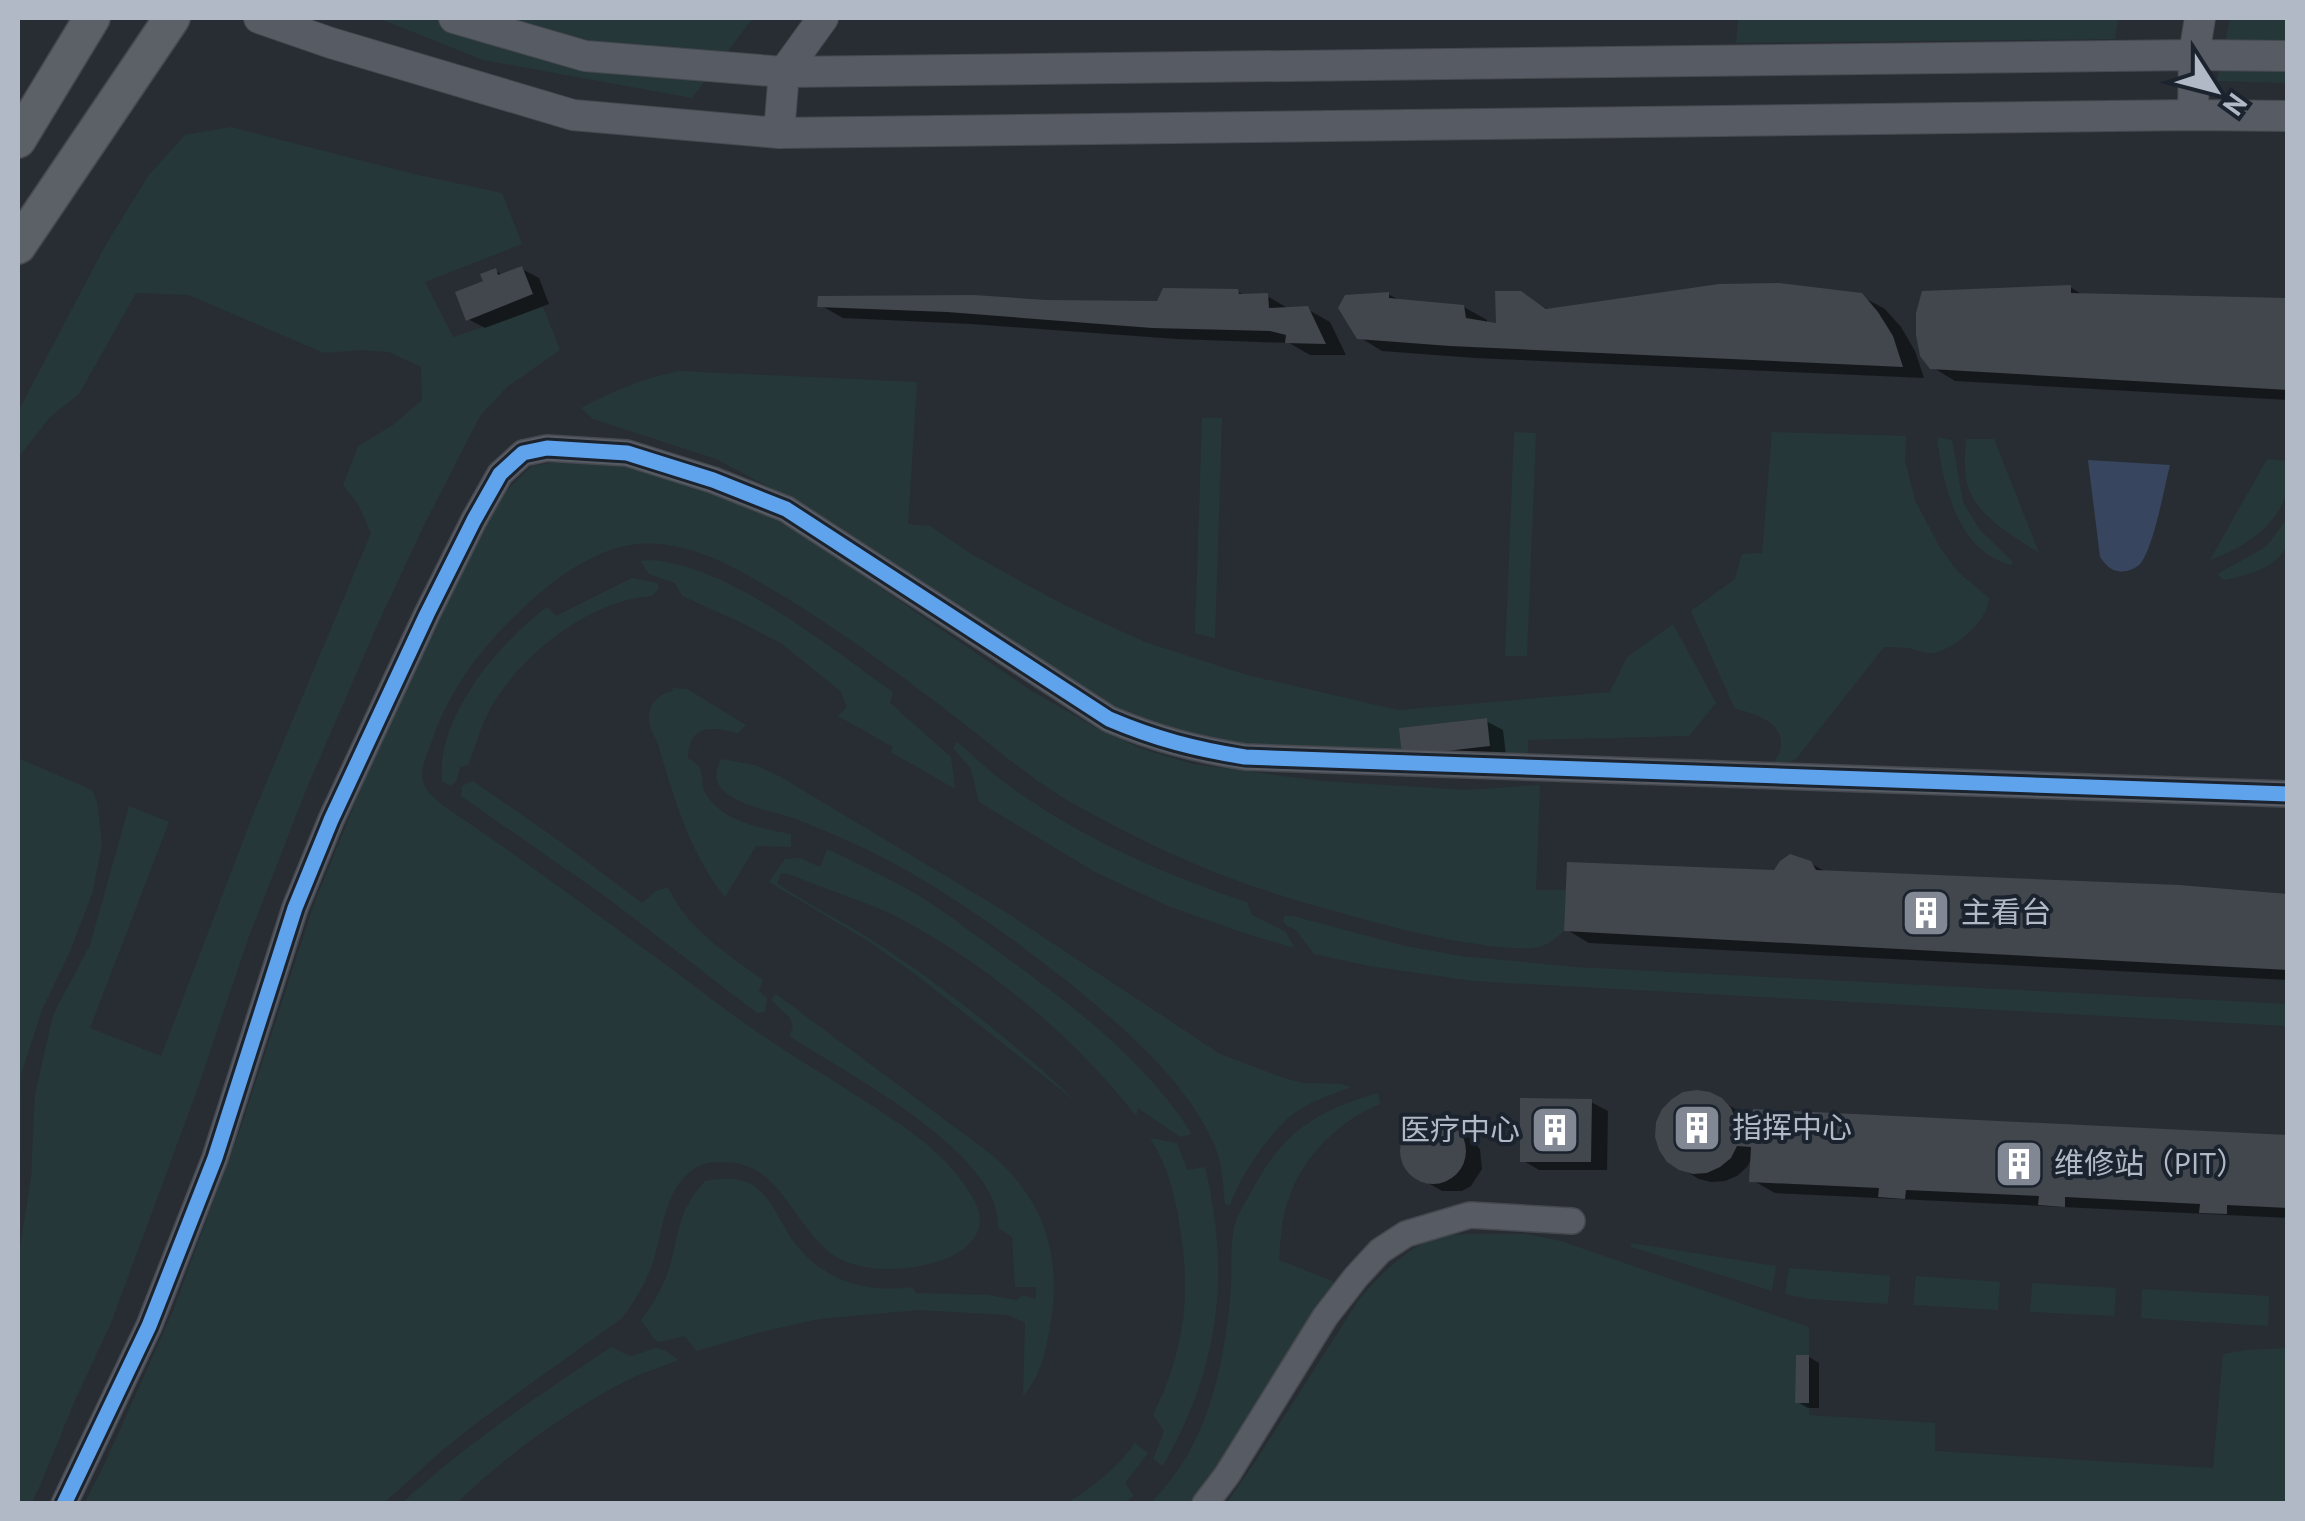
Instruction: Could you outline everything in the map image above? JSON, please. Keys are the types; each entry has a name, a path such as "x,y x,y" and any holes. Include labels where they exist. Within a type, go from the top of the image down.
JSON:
{"main road":[{"path":"18,140 92,18"},
{"path":"18,246 172,18"}],"street":[{"path":"260,18 573,115 779,133 2193,114 2288,116"},
{"path":"454,18 585,56 784,72 2288,56"},
{"path":"779,133 784,72 823,18"},
{"path":"2193,114 2194,55 2200,18"},
{"path":"64,1504 169,1276 214,1158 295,908 331,820 474,520 500,474 524,453 547,448 628,453 786,509 1109,719 1150,737 1245,758 2288,794"},
{"path":"1205,1504 1325,1318 1380,1251 1406,1234 1470,1215 1572,1220"}],"shaded area":[{"path":"378,18 753,18 692,98 483,60"},
{"path":"1738,18 2118,18 2115,39 1736,43"},
{"path":"2230,18 2287,18 2287,83 2217,81"},
{"path":"231,127 502,193 522,244 425,282 453,337 543,307 560,350 507,387 480,416 424,525 306,790 248,939 111,1323 39,1488 31,1503 18,1503 18,1260 31,1178 35,1095 53,1015 90,945 129,806 169,822 90,1028 161,1056 254,812 371,533 358,504 343,485 358,446 393,425 422,400 421,367 389,352 324,353 189,295 136,293 79,394 50,417 18,458 18,413 23,402 104,248 148,176 185,135"},
{"path":"679,371 917,382 908,524 930,526 973,555 1064,605 1145,642 1247,675 1398,710 1610,692 1627,657 1673,624 1716,703 1689,736 1528,740 1528,757 1497,760 1491,750 1486,718 1400,728 1402,756 1320,754 1176,734 1098,699 944,602 815,511 716,459 593,419 581,408 629,386"},
{"path":"1202,418 1222,418 1215,638 1195,633"},
{"path":"1514,432 1536,433 1527,656 1505,656"},
{"path":"1772,432 1906,436 1905,461 1915,500 1958,572 1989,598 1977,624 1961,640 1942,650 1930,653 1884,647 1796,759 1779,766 1775,762 1781,745 1777,730 1765,719 1735,709 1691,611 1735,579 1742,554 1762,553"},
{"path":"1937,437 1952,440 1963,502 1980,530 2013,562 2011,565 1978,546 1965,531 1949,495"},
{"path":"1966,439 1994,439 2039,553 2006,531 1976,503 1966,479"},
{"path":"2267,459 2287,461 2288,485 2278,511 2260,533 2210,560"},
{"path":"568,460 613,461 717,490 800,533 1030,690 1142,749 1193,764 1321,781 1467,790 1540,785 1536,890 1566,890 1564,931 1539,947 1472,943 1347,915 1229,878 1134,836 1053,791 873,656 741,571 694,551 661,544 620,547 600,554 563,575 530,601 476,659 454,691 437,727 423,768 424,786 442,805 741,1021 935,1151 963,1183 978,1208 976,1234 957,1253 929,1264 883,1269 851,1264 819,1242 784,1196 758,1172 742,1164 704,1164 687,1174 671,1197 649,1272 622,1318 479,1421 384,1503 84,1504 171,1316 241,1127 314,904 382,737 505,492 532,466"},
{"path":"2287,519 2288,541 2277,559 2242,576 2224,580 2217,574 2266,547"},
{"path":"640,561 681,565 745,592 893,692 890,703 951,757 955,789 838,716 847,707 840,691 782,644 682,596 675,583 649,574"},
{"path":"632,578 657,583 659,588 652,596 628,600 581,619 539,649 491,707 468,765 460,767 457,780 451,786 442,781 449,732 460,707 510,640 547,607 556,616"},
{"path":"672,688 687,689 746,725 738,733 704,730 697,733 689,747 688,758 699,767 712,802 743,822 791,834 791,847 756,846 725,897 693,845 650,725 653,704"},
{"path":"957,742 1004,782 1060,820 1152,866 1247,902 1252,915 1286,932 1294,948 1168,906 1095,872 979,802 971,769 953,748"},
{"path":"18,758 92,790 102,844 92,894 42,1010 21,1074 18,1194"},
{"path":"721,759 755,765 779,776 1004,911 1220,1054 1287,1079 1351,1087 1306,1105 1284,1122 1256,1156 1230,1205 1225,1204 1219,1158 1202,1120 1169,1076 1109,1016 1021,946 924,880 834,835 733,798 717,781"},
{"path":"473,781 642,903 668,887 697,928 763,980 759,991 767,998 765,1012 757,1013 606,897 461,796 462,786"},
{"path":"827,849 929,902 1070,1006 1149,1078 1192,1134 1180,1137 1138,1108 1136,1116 1060,1033 1002,984 940,941 879,909 792,875 781,873 777,883 928,978 1007,1040 1079,1104 919,977 868,941 769,882 785,859 800,858 820,867"},
{"path":"1284,916 1461,956 1575,967 2287,1004 2287,1026 1473,981 1314,954 1296,930 1283,921"},
{"path":"776,994 992,1155 1026,1193 1046,1235 1054,1281 1046,1349 1023,1396 1025,1323 1008,1315 918,1310 819,1319 697,1351 684,1336 660,1342 654,1339 641,1320 666,1278 690,1201 705,1181 726,1179 746,1182 758,1189 805,1254 817,1266 846,1281 878,1288 912,1287 916,1293 1017,1300 1022,1295 1036,1299 1036,1287 1015,1287 1012,1237 998,1228 993,1200 976,1172 916,1118 789,1036 793,1027 790,1018 771,1000"},
{"path":"1378,1093 1380,1104 1337,1130 1313,1154 1295,1183 1284,1213 1279,1260 1340,1284 1195,1503 1150,1504 1186,1457 1210,1403 1228,1317 1234,1229 1245,1202 1275,1154 1302,1127 1336,1108"},
{"path":"1150,1138 1177,1143 1187,1170 1205,1167 1217,1247 1215,1321 1208,1357 1197,1393 1163,1466 1153,1459 1164,1431 1153,1415 1178,1349 1185,1282 1174,1196"},
{"path":"1527,1234 1561,1241 1809,1327 1809,1355 1796,1355 1795,1403 1809,1403 1809,1415 1935,1423 1935,1451 2213,1468 2223,1354 2287,1348 2287,1503 1226,1504 1358,1301 1395,1262 1429,1240 1453,1235"},
{"path":"1631,1243 1776,1266 1772,1291 1631,1247"},
{"path":"1789,1268 1890,1276 1888,1304 1785,1294"},
{"path":"1916,1276 2000,1282 1998,1310 1913,1305"},
{"path":"2032,1283 2116,1288 2114,1316 2030,1312"},
{"path":"2142,1289 2269,1296 2268,1326 2141,1318"},
{"path":"611,1347 630,1356 659,1348 678,1360 627,1380 576,1409 514,1453 457,1503 402,1503 477,1441"},
{"path":"1135,1443 1148,1453 1125,1483 1134,1496 1124,1503 1067,1503 1104,1476"}],"water":[{"path":"2088,460 2170,465 2150,545 2140,564 2130,570 2113,569 2100,557"}],"building":[{"path":"522,266 533,294 466,321 455,292 483,281 480,274 496,268 498,275"},
{"path":"1779,283 1862,293 1893,336 1903,367 1357,339 1338,308 1345,295 1389,292 1389,298 1464,305 1466,318 1496,323 1495,291 1521,291 1546,309 1719,284"},
{"path":"2071,285 2071,293 2287,298 2288,390 1930,369 1920,356 1916,313 1922,291"},
{"path":"1163,288 1238,289 1239,294 1268,293 1269,308 1308,306 1326,344 1285,343 1286,335 1270,331 1152,328 947,312 817,307 818,296 974,295 1157,301"},
{"path":"1487,718 1490,746 1402,756 1399,728"},
{"name":"主看台","path":"1790,854 1811,861 1816,870 2179,885 2288,894 2288,970 1564,931 1567,862 1774,870"},
{"name":"维修站（PIT）","path":"1697,1090 1722,1098 1738,1124 1752,1125 1753,1109 2288,1135 2288,1208 2227,1205 2227,1214 2199,1213 2200,1204 2065,1197 2065,1207 2038,1205 2039,1196 1906,1190 1905,1199 1878,1197 1879,1188 1749,1182 1751,1147 1737,1146 1720,1167 1693,1174 1667,1162 1655,1137 1662,1109 1683,1092"},
{"name":"医疗中心","path":"1520,1098 1592,1099 1591,1162 1520,1162"},
{"path":"1433,1118 1456,1128 1466,1151 1456,1174 1433,1184 1410,1174 1400,1151 1410,1128"},
{"path":"1796,1355 1809,1355 1809,1403 1795,1403"}],"cycle path":[{"path":"64,1504 149,1326 215,1158 295,908 331,820 474,520 500,474 523,453 547,448 627,453 713,480 786,509 1109,719 1160,738 1227,754 2288,794"}],"place":[{"name":"主看台","path":"1926,913"},
{"name":"指挥中心","path":"1697,1128"},
{"name":"医疗中心","path":"1555,1130"},
{"name":"维修站（PIT）","path":"2019,1164"}]}
